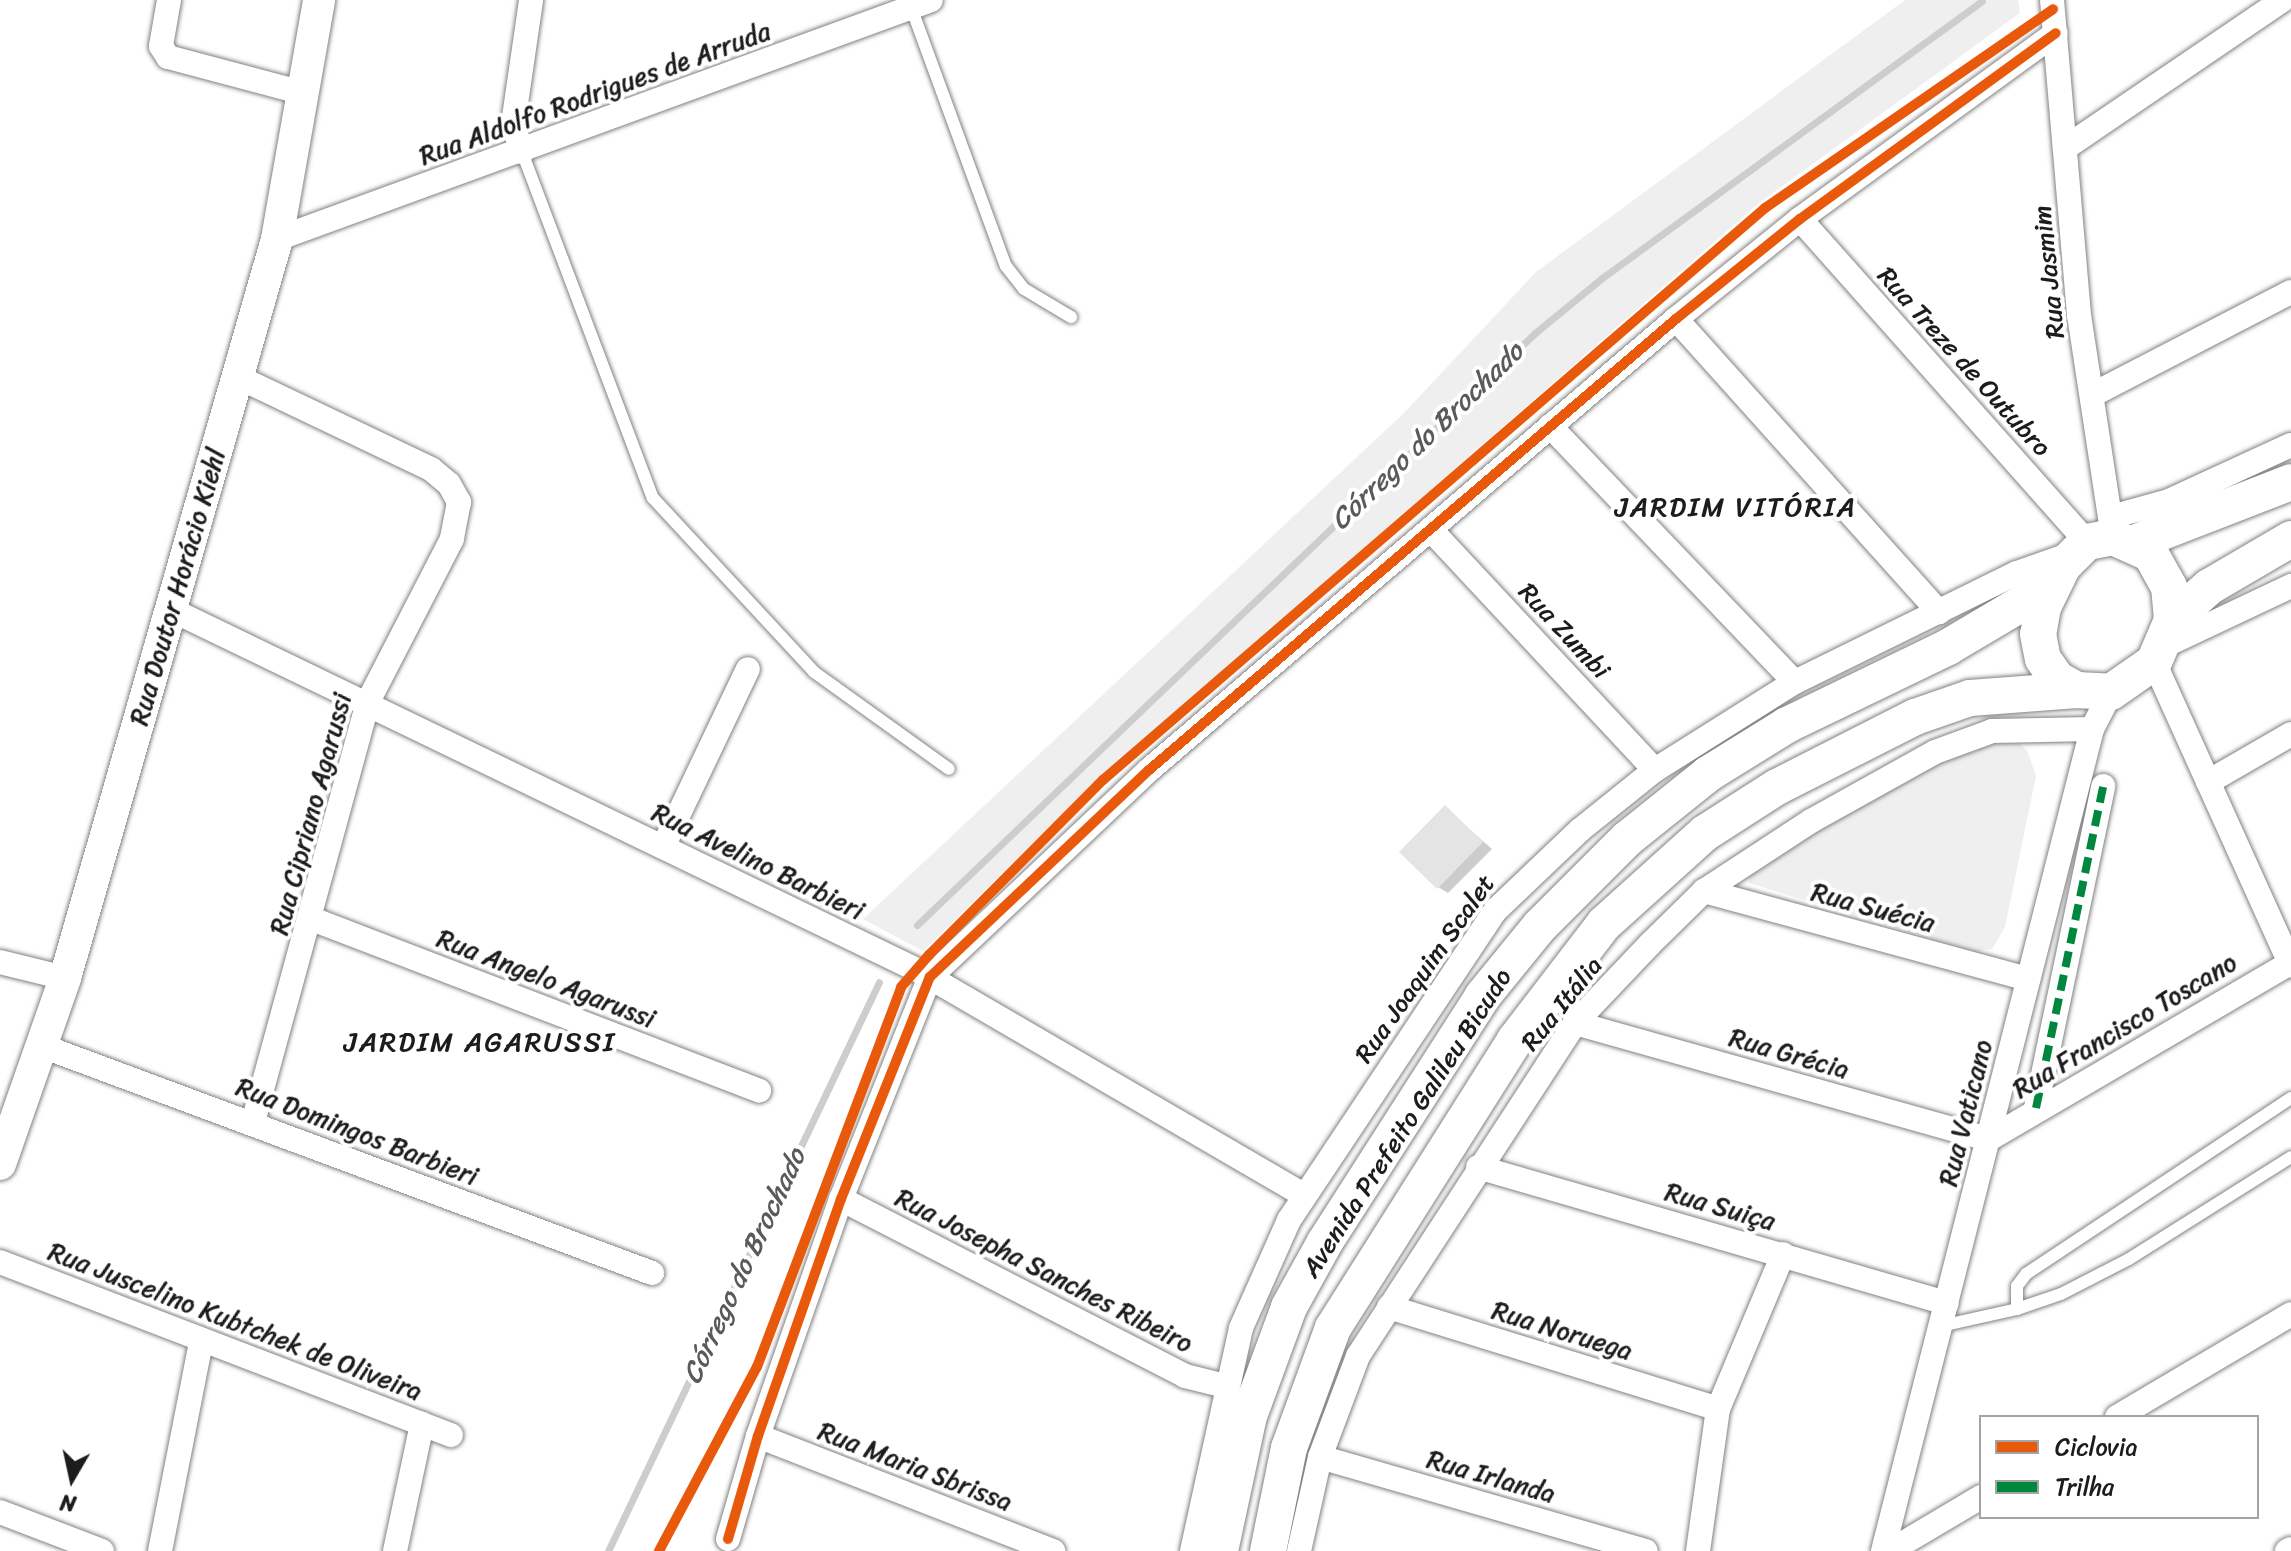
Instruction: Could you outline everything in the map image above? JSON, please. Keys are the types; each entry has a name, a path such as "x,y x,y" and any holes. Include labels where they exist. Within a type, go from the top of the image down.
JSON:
{"main road":[{"path":"2291,482 2104,538 2051,586 2038,634 2043,659 2057,679 2094,691 2163,643 2252,558 2291,539"},
{"path":"2104,538 2151,554 2163,572 2163,643"},
{"name":"Avenida Prefeito Galileu Bicudo","path":"1220,1551 1249,1416 1289,1307 1325,1242 1482,997 1540,926 1627,839 1708,774 1787,725 1948,647 2051,586"},
{"name":"Avenida Prefeito Galileu Bicudo","path":"1268,1551 1289,1448 1333,1328 1515,1040 1604,924 1705,833 1777,787 1915,717 1970,698 2094,691"}],"street":[{"path":"169,0 161,46 168,57 303,93"},
{"name":"Rua Doutor Horácio Kiehl","path":"0,1164 65,978 277,239 319,0"},
{"path":"522,152 513,124 531,0"},
{"path":"2065,148 2283,0"},
{"name":"Rua Aldolfo Rodrigues de Arruda","path":"277,239 921,4"},
{"path":"728,1539 758,1436 841,1199 930,977 1149,770 1676,319 2056,11"},
{"name":"Rua Jasmim","path":"2056,11 2079,315 2092,395 2104,538"},
{"name":"Rua Treze de Outubro","path":"1800,219 2104,538"},
{"path":"2092,395 2291,292"},
{"path":"1676,319 1939,612"},
{"name":"Rua Cipriano Agarussi","path":"238,377 431,469 449,484 459,502 452,539 368,702 312,919 253,1122"},
{"path":"1550,426 1795,682"},
{"name":"Rua Joaquim Scalet","path":"1192,1551 1225,1386 1241,1328 1304,1195 1496,910 1580,830 1655,770 1795,682 2017,573 2104,538 2169,501 2291,445"},
{"name":"Rua Zumbi","path":"1431,530 1655,770"},
{"path":"2290,964 2208,782 2163,643 2291,586"},
{"name":"Rua Avelino Barbieri","path":"172,610 368,702 930,977 1304,1195"},
{"path":"663,847 748,669"},
{"name":"Rua Vaticano","path":"1883,1551 2092,729 2094,691"},
{"name":"Rua Itália","path":"1299,1551 1320,1457 1358,1356 1478,1167 1575,1023 1704,891 1811,821 1935,752 1992,731 2092,729"},
{"path":"2208,782 2291,734"},
{"path":"2036,1108 2103,786"},
{"name":"Rua Suécia","path":"1704,891 2028,979"},
{"name":"Rua Angelo Agarussi","path":"312,919 759,1091"},
{"name":"Rua Francisco Toscano","path":"1989,1139 2036,1108 2290,964"},
{"path":"2,965 65,978"},
{"name":"Rua Grécia","path":"1575,1023 1989,1139"},
{"name":"Rua Domingos Barbieri","path":"42,1046 652,1273"},
{"name":"Rua Suiça","path":"1478,1167 1783,1254 1944,1314"},
{"name":"Rua Josepha Sanches Ribeiro","path":"841,1199 1185,1376 1225,1386"},
{"path":"1698,1551 1718,1409 1783,1254"},
{"name":"Rua Juscelino Kubtchek de Oliveira","path":"0,1262 201,1342 451,1435"},
{"name":"Rua Noruega","path":"1389,1307 1718,1409"},
{"path":"2120,1415 2291,1314"},
{"path":"160,1551 201,1342"},
{"path":"395,1551 422,1424"},
{"name":"Rua Maria Sbrissa","path":"758,1436 1053,1551"},
{"name":"Rua Irlanda","path":"1320,1457 1646,1551"},
{"path":"1890,1551 1979,1498"},
{"path":"0,1512 102,1551"}],"lane":[{"path":"921,4 1006,266 1024,289 1071,317"},
{"path":"522,152 653,498 808,666 949,769"},
{"path":"2017,1309 2017,1286 2026,1274 2291,1098"},
{"path":"1944,1314 2017,1309 2061,1294 2129,1259 2291,1157"}],"shaded area":[{"path":"1905,0 2018,0 2020,13 1759,203 1082,794 923,951 863,919 1403,414 1536,272"},
{"path":"2013,738 2027,750 2036,776 2005,927 1992,949 1974,952 1749,883 1748,872 1760,863 1954,754 1988,741"}],"building":[{"path":"1445,805 1483,842 1437,889 1399,852"}],"waterway":[{"name":"Córrego do Brochado","path":"917,925 1535,333 1602,278 1982,1"},
{"name":"Córrego do Brochado","path":"608,1551 879,982"}],"marked path":[{"path":"2036,1108 2103,786"}],"cycle path":[{"path":"659,1551 757,1367 901,987 929,955 1103,780 1765,208 2053,9"},
{"path":"728,1539 758,1436 841,1199 930,977 1149,770 1676,319 1800,219 2056,33"}],"district":[{"name":"JARDIM VITÓRIA","path":"1736,507"},
{"name":"JARDIM AGARUSSI","path":"480,1042"}]}
